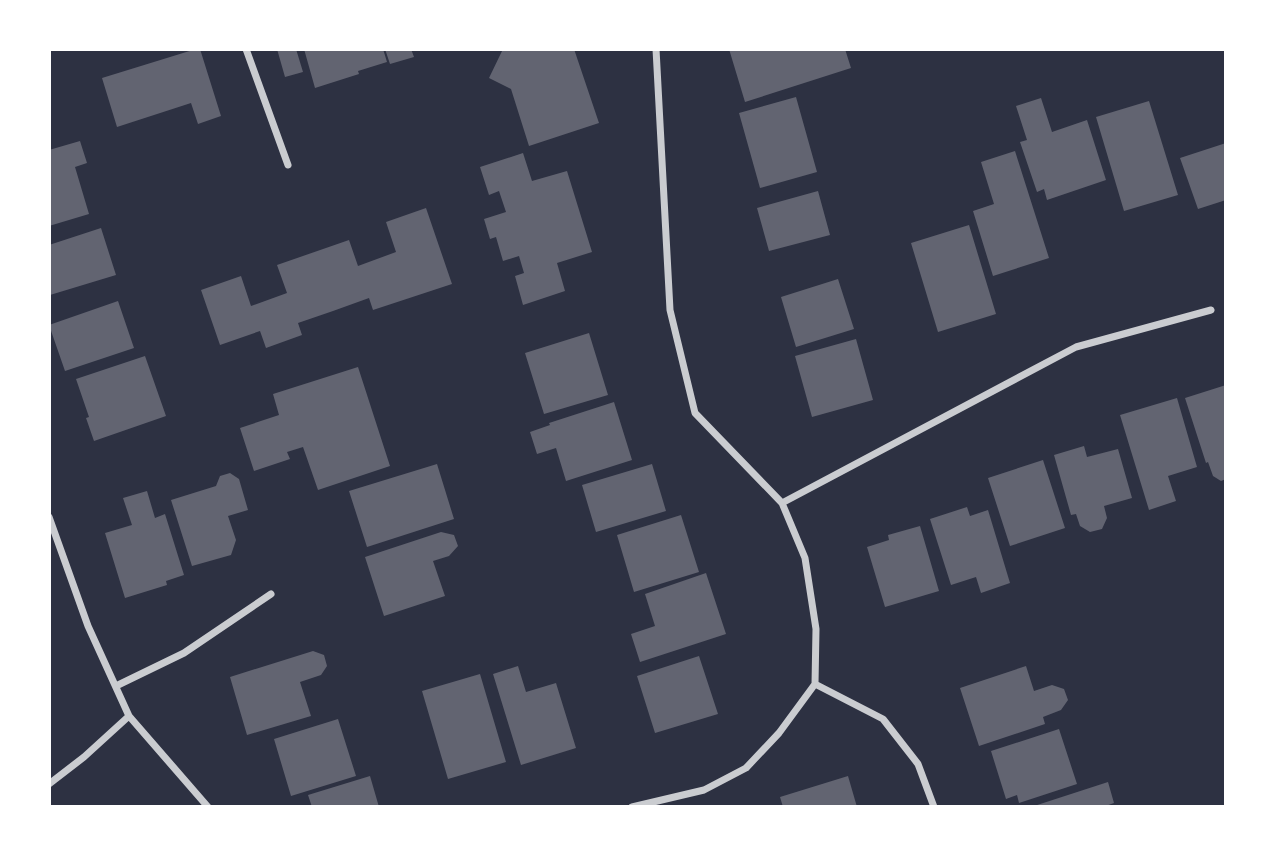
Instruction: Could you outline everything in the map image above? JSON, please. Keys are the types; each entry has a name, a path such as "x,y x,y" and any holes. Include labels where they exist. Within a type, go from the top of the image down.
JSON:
{"street":[{"path":"246,49 288,165"},
{"path":"632,807 704,790 746,768 779,733 815,684 816,629 805,558 782,503 695,413 670,310 656,49"},
{"path":"782,503 1076,347 1211,310"},
{"path":"49,517 88,626 129,716 208,807"},
{"path":"116,687 184,653 271,594"},
{"path":"815,684 883,719 918,764 934,807"},
{"path":"49,784 129,716"}],"building":[{"path":"200,49 221,116 198,124 191,103 117,127 102,78"},
{"path":"277,49 296,49 303,72 285,77"},
{"path":"304,49 383,49 387,62 315,88"},
{"path":"385,49 411,49 414,57 390,64"},
{"path":"503,49 574,49 599,123 529,146 511,89 489,78"},
{"path":"729,49 845,49 851,68 745,102"},
{"path":"796,97 817,172 760,188 739,113"},
{"path":"1041,98 1052,132 1087,120 1106,180 1047,200 1044,189 1037,192 1020,142 1027,140 1016,106"},
{"path":"1149,101 1178,195 1124,211 1096,117"},
{"path":"80,141 87,163 75,167 89,214 49,226 49,150"},
{"path":"1226,143 1226,200 1198,209 1180,158"},
{"path":"1015,151 1049,258 993,276 973,211 994,204 981,162"},
{"path":"523,153 532,181 567,171 592,252 557,263 565,291 523,305 515,276 524,273 519,256 503,261 496,237 490,239 484,219 506,212 499,191 489,195 480,167"},
{"path":"818,191 830,235 769,251 757,208"},
{"path":"426,208 452,284 373,310 369,298 298,323 302,335 266,348 260,331 220,345 201,290 241,276 251,306 287,293 277,265 349,240 358,266 396,252 386,222"},
{"path":"969,225 996,314 938,332 911,243"},
{"path":"101,228 116,275 50,295 49,245"},
{"path":"838,279 854,329 796,347 781,297"},
{"path":"118,301 134,348 65,371 49,325"},
{"path":"589,333 608,395 544,414 525,353"},
{"path":"856,339 873,400 812,417 795,356"},
{"path":"145,356 166,416 94,441 76,379"},
{"path":"358,367 390,466 318,490 303,447 287,452 290,459 254,471 240,428 279,415 273,394"},
{"path":"1226,385 1226,479 1221,481 1213,476 1208,462 1206,463 1185,398"},
{"path":"1177,398 1197,467 1168,476 1176,501 1149,510 1120,415"},
{"path":"614,402 632,460 566,481 556,448 537,454 530,432"},
{"path":"1084,446 1087,457 1118,449 1132,498 1104,506 1107,518 1102,529 1090,532 1080,526 1076,514 1071,515 1054,455"},
{"path":"1043,460 1065,528 1010,546 988,478"},
{"path":"437,464 454,519 367,547 349,491"},
{"path":"652,464 666,511 596,532 582,485"},
{"path":"230,473 239,479 248,510 228,516 236,540 231,555 192,566 171,500 216,486 220,476"},
{"path":"147,491 155,518 165,514 184,575 166,581 167,585 125,598 105,533 132,525 123,498"},
{"path":"967,507 970,516 988,510 1010,583 981,593 976,577 951,585 930,519"},
{"path":"681,515 699,572 634,592 617,535"},
{"path":"920,526 939,591 885,607 867,547 889,540 888,535"},
{"path":"441,532 454,535 458,546 449,556 433,561 445,596 384,616 365,557"},
{"path":"706,573 726,634 640,662 631,634 655,626 645,594"},
{"path":"313,651 324,655 327,666 321,675 300,682 311,716 247,735 230,677"},
{"path":"699,656 718,714 655,733 637,676"},
{"path":"518,666 526,692 556,683 576,748 521,765 493,674"},
{"path":"1026,666 1034,691 1052,685 1064,689 1068,700 1061,710 1043,717 1045,724 979,746 960,688"},
{"path":"480,674 506,762 448,779 422,691"},
{"path":"338,719 356,776 291,796 274,739"},
{"path":"1059,729 1077,784 1019,803 1017,795 1006,799 991,751"},
{"path":"370,776 379,807 312,807 308,795"},
{"path":"848,776 857,807 783,807 780,797"},
{"path":"1108,782 1114,803 1103,807 1031,807"}]}
